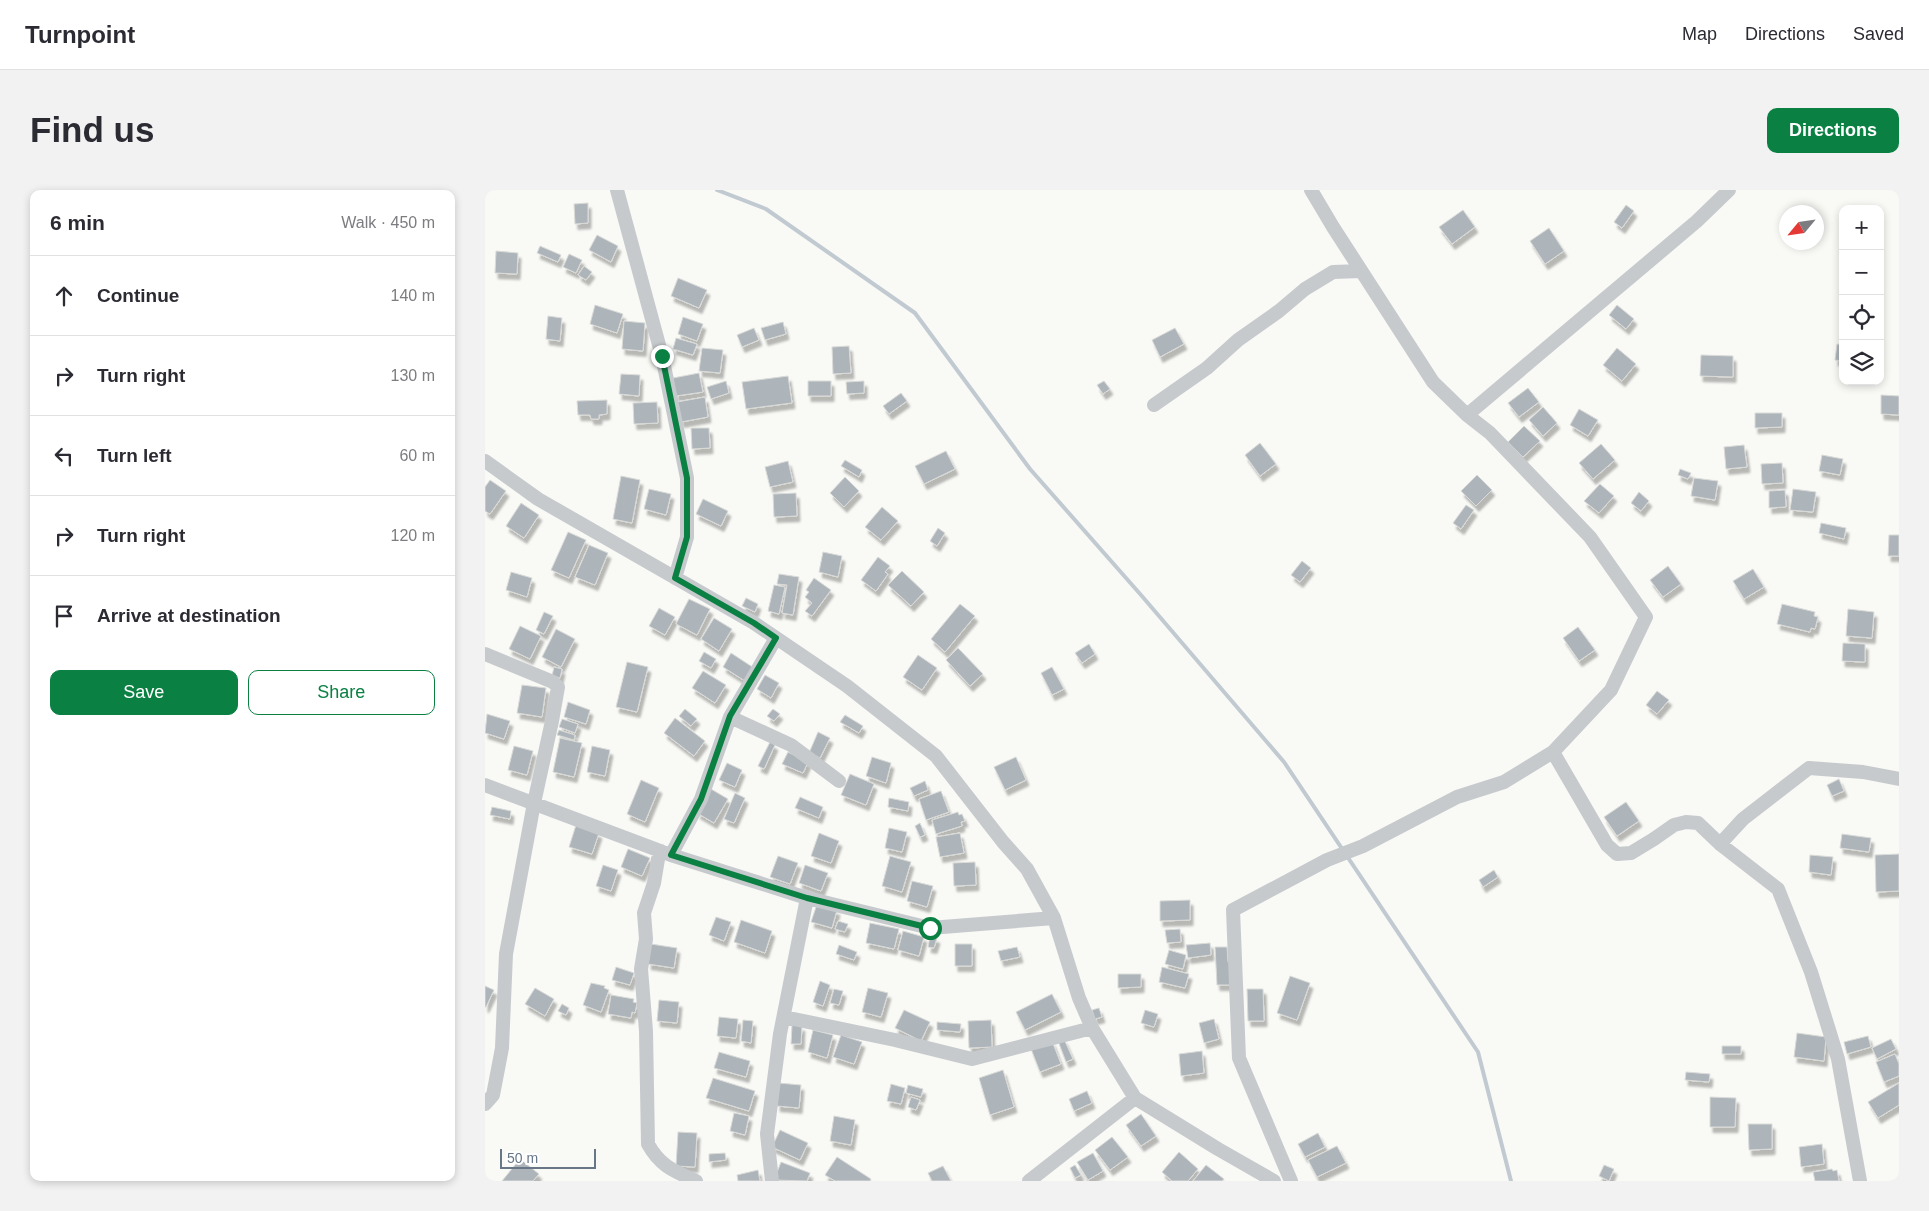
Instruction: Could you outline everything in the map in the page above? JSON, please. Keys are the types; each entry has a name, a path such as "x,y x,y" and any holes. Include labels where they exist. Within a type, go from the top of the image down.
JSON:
{"street":[{"path":"617,190 662,356 687,478 687,537 675,578"},
{"path":"1291,1181 1239,1058 1233,910 1327,860 1363,846 1457,797 1504,782 1553,752 1611,690 1645,617 1590,537 1490,433 1467,415 1433,382 1311,190"},
{"path":"1467,415 1697,221 1729,190"},
{"path":"1154,405 1207,368 1238,340 1279,311 1305,289 1333,272 1361,271"},
{"path":"485,461 538,499 754,623 847,686 935,756 1003,842 1027,869 1054,918 1079,998 1091,1028 1135,1098 1218,1150 1274,1181"},
{"path":"696,1181 667,1168 648,1144 646,1032 641,968 646,938 644,913 654,883 658,860 666,853 701,799 730,716 776,638"},
{"path":"485,654 553,682 558,687 534,802 506,954 502,1048 493,1095 485,1104"},
{"path":"730,716 791,745 839,781"},
{"path":"1553,752 1607,845 1617,854 1631,853 1655,840 1674,825 1686,822 1698,823 1720,844 1778,889 1811,972 1838,1059 1860,1181"},
{"path":"1720,844 1743,819 1809,768 1863,772 1899,779"},
{"path":"485,785 666,853 807,898 930,928 1054,918"},
{"path":"772,1181 767,1134 780,1034 807,898"},
{"path":"784,1017 895,1040 972,1059 1091,1028"},
{"path":"1029,1181 1135,1098"}],"building":[{"path":"588,203 588,223 575,224 574,204"},
{"path":"1626,205 1634,211 1622,228 1614,222"},
{"path":"1463,210 1475,227 1452,244 1439,227"},
{"path":"1549,228 1564,251 1545,264 1530,241"},
{"path":"597,235 618,246 611,262 589,250"},
{"path":"540,246 561,255 558,262 537,253"},
{"path":"496,251 518,253 517,274 495,273"},
{"path":"569,254 582,260 576,273 563,267"},
{"path":"584,266 592,272 586,280 578,275"},
{"path":"678,278 707,290 699,308 671,296"},
{"path":"595,305 623,314 617,333 590,324"},
{"path":"1617,305 1634,319 1626,329 1609,315"},
{"path":"548,316 562,318 560,341 546,339"},
{"path":"683,317 703,324 697,341 678,334"},
{"path":"624,321 645,323 643,351 622,349"},
{"path":"783,322 786,334 765,340 761,328"},
{"path":"754,328 759,340 742,347 737,335"},
{"path":"1175,328 1184,344 1160,357 1152,340"},
{"path":"676,338 697,344 693,355 673,349"},
{"path":"1837,344 1839,344 1839,360 1835,360"},
{"path":"849,346 851,373 833,374 832,347"},
{"path":"702,348 723,350 720,373 699,371"},
{"path":"1617,348 1636,364 1622,381 1603,365"},
{"path":"1701,355 1733,356 1733,377 1700,376"},
{"path":"699,373 703,392 676,396 673,378"},
{"path":"621,374 640,375 639,396 619,394"},
{"path":"788,376 792,403 746,409 742,382"},
{"path":"726,381 729,393 711,399 707,387"},
{"path":"808,381 831,381 831,396 808,396"},
{"path":"864,381 864,393 847,394 846,382"},
{"path":"1104,381 1110,389 1103,394 1097,385"},
{"path":"1528,388 1539,402 1519,417 1508,403"},
{"path":"901,393 907,401 889,414 883,406"},
{"path":"1881,395 1899,396 1899,415 1881,414"},
{"path":"705,397 708,417 681,422 677,402"},
{"path":"607,400 607,414 599,415 599,419 591,419 590,415 578,415 577,401"},
{"path":"657,402 658,423 634,424 633,403"},
{"path":"1543,407 1557,423 1543,436 1529,420"},
{"path":"1579,409 1598,420 1588,436 1570,425"},
{"path":"1755,413 1782,413 1782,427 1755,428"},
{"path":"1524,426 1540,441 1523,457 1508,442"},
{"path":"691,428 709,428 710,448 692,449"},
{"path":"1260,443 1276,464 1260,476 1245,455"},
{"path":"1601,444 1615,460 1593,479 1579,463"},
{"path":"1744,445 1747,467 1726,469 1724,447"},
{"path":"946,451 955,469 924,484 915,466"},
{"path":"1822,455 1843,459 1840,475 1819,471"},
{"path":"845,460 862,470 859,477 841,466"},
{"path":"788,461 793,482 770,487 765,467"},
{"path":"1782,463 1783,483 1762,484 1761,464"},
{"path":"1680,469 1691,473 1688,479 1678,475"},
{"path":"1477,475 1492,490 1476,506 1461,491"},
{"path":"621,476 640,480 632,523 613,519"},
{"path":"845,477 859,491 844,507 830,493"},
{"path":"1694,478 1718,481 1715,500 1691,496"},
{"path":"490,480 506,491 490,514 485,511 485,487"},
{"path":"1600,484 1614,496 1599,513 1584,501"},
{"path":"649,489 671,494 666,515 644,509"},
{"path":"1793,489 1816,492 1813,512 1790,510"},
{"path":"1785,490 1786,507 1769,508 1769,491"},
{"path":"1639,492 1649,501 1641,511 1631,503"},
{"path":"796,493 797,516 774,517 773,494"},
{"path":"703,499 728,511 721,526 696,514"},
{"path":"521,503 539,515 524,538 506,526"},
{"path":"1466,505 1474,510 1461,529 1453,523"},
{"path":"882,507 898,521 881,540 865,527"},
{"path":"1821,523 1846,528 1844,539 1819,533"},
{"path":"938,528 945,533 937,546 930,541"},
{"path":"568,532 586,540 569,578 551,570"},
{"path":"1889,535 1899,535 1899,556 1888,556"},
{"path":"589,545 608,553 595,585 575,577"},
{"path":"823,552 842,556 838,577 819,572"},
{"path":"878,557 890,566 885,572 888,574 876,591 861,580"},
{"path":"1302,561 1311,568 1300,582 1291,575"},
{"path":"1668,566 1681,584 1663,597 1650,580"},
{"path":"1753,569 1764,587 1744,599 1733,581"},
{"path":"902,571 924,592 911,606 888,585"},
{"path":"511,572 532,578 527,597 506,590"},
{"path":"779,574 799,577 793,615 782,613 787,585 777,584"},
{"path":"814,578 831,590 812,616 805,611 812,603 805,597 809,592 806,590"},
{"path":"774,585 785,587 779,614 768,611"},
{"path":"746,598 758,604 755,612 742,606"},
{"path":"689,599 710,609 697,635 676,624"},
{"path":"960,604 975,616 945,652 931,639"},
{"path":"1782,604 1815,612 1814,616 1818,617 1815,629 1811,628 1810,632 1777,624"},
{"path":"659,608 675,617 665,635 649,626"},
{"path":"1848,609 1874,612 1872,638 1846,636"},
{"path":"544,612 553,616 544,634 536,630"},
{"path":"714,618 732,629 719,651 701,639"},
{"path":"520,626 541,636 530,659 509,649"},
{"path":"1578,627 1595,650 1579,661 1563,638"},
{"path":"556,629 575,639 561,667 542,657"},
{"path":"1843,643 1865,644 1865,662 1842,661"},
{"path":"1089,644 1095,654 1082,663 1075,653"},
{"path":"958,648 983,674 970,686 946,660"},
{"path":"704,652 716,659 711,668 699,661"},
{"path":"731,653 754,668 745,681 723,667"},
{"path":"918,655 937,668 922,690 903,677"},
{"path":"627,662 648,667 637,712 616,707"},
{"path":"554,667 562,669 560,678 552,676"},
{"path":"1052,667 1064,689 1052,695 1041,673"},
{"path":"703,671 726,685 715,703 692,688"},
{"path":"765,675 779,683 771,698 757,689"},
{"path":"522,685 546,688 542,717 517,713"},
{"path":"1657,691 1669,700 1657,714 1646,705"},
{"path":"568,702 590,710 586,724 564,717"},
{"path":"685,709 697,719 691,726 679,716"},
{"path":"773,709 780,714 774,721 767,716"},
{"path":"487,714 510,721 504,739 485,733"},
{"path":"845,715 863,726 859,733 840,722"},
{"path":"675,718 705,741 694,756 664,733"},
{"path":"562,719 578,724 575,733 559,727"},
{"path":"559,730 575,735 574,740 557,735"},
{"path":"818,732 830,738 820,758 809,753"},
{"path":"560,738 582,743 574,777 553,772"},
{"path":"770,742 775,745 764,769 758,766"},
{"path":"514,746 533,751 527,775 508,770"},
{"path":"592,746 610,750 605,776 587,772"},
{"path":"788,752 808,762 803,773 782,764"},
{"path":"872,757 891,763 886,783 866,776"},
{"path":"1016,757 1026,780 1005,790 994,767"},
{"path":"727,763 742,770 735,787 719,780"},
{"path":"850,774 874,784 866,805 841,795"},
{"path":"1839,779 1844,791 1832,796 1827,785"},
{"path":"641,780 659,788 645,822 627,814"},
{"path":"925,781 928,790 914,796 910,788"},
{"path":"711,789 728,799 714,823 697,813"},
{"path":"941,791 949,812 926,820 919,799"},
{"path":"735,793 745,798 734,823 724,819"},
{"path":"800,797 823,807 819,818 795,808"},
{"path":"889,798 909,802 908,811 888,807"},
{"path":"1626,802 1639,821 1617,836 1604,817"},
{"path":"492,807 511,811 510,819 490,815"},
{"path":"958,812 959,815 962,814 965,821 961,822 962,826 936,834 932,820"},
{"path":"920,823 925,835 920,837 915,826"},
{"path":"576,825 599,833 592,854 569,847"},
{"path":"889,828 907,832 902,852 885,848"},
{"path":"819,833 839,841 831,863 811,856"},
{"path":"960,833 964,853 940,857 936,837"},
{"path":"1842,834 1871,838 1869,852 1840,848"},
{"path":"628,849 650,858 642,876 621,867"},
{"path":"1899,854 1899,891 1876,892 1875,855"},
{"path":"1810,855 1833,857 1831,875 1809,872"},
{"path":"778,856 798,863 790,884 770,877"},
{"path":"890,856 911,862 902,892 882,886"},
{"path":"975,862 976,885 954,886 953,863"},
{"path":"603,865 618,870 611,891 596,886"},
{"path":"805,865 828,873 821,891 799,883"},
{"path":"1494,870 1498,877 1483,887 1479,880"},
{"path":"912,881 933,886 927,907 907,901"},
{"path":"1190,900 1190,920 1160,921 1160,901"},
{"path":"817,904 837,910 832,928 811,922"},
{"path":"716,917 731,922 724,941 709,935"},
{"path":"741,920 772,931 765,953 734,942"},
{"path":"838,921 848,924 845,932 835,929"},
{"path":"870,923 899,929 894,949 866,943"},
{"path":"1180,929 1181,942 1167,943 1165,930"},
{"path":"903,931 924,937 919,956 898,950"},
{"path":"930,936 937,938 934,948 928,947"},
{"path":"1210,943 1211,955 1188,958 1186,945"},
{"path":"651,944 677,948 674,968 648,964"},
{"path":"955,944 972,944 972,966 955,966"},
{"path":"839,945 857,952 854,960 836,954"},
{"path":"1017,947 1020,957 1001,961 998,951"},
{"path":"1215,947 1227,947 1228,962 1232,962 1233,985 1217,985"},
{"path":"1169,950 1186,955 1183,969 1165,964"},
{"path":"616,967 634,973 630,985 612,980"},
{"path":"1162,967 1189,974 1185,988 1159,982"},
{"path":"1118,974 1141,974 1141,987 1118,988"},
{"path":"1290,976 1310,983 1297,1020 1277,1013"},
{"path":"820,981 830,985 823,1006 813,1002"},
{"path":"591,983 605,986 604,988 609,990 601,1012 583,1005"},
{"path":"485,986 494,990 486,1007 485,1007"},
{"path":"535,988 554,999 545,1016 525,1004"},
{"path":"868,988 888,993 881,1017 862,1012"},
{"path":"834,989 843,991 839,1005 830,1003"},
{"path":"1247,989 1263,989 1264,1021 1248,1021"},
{"path":"1052,994 1061,1012 1025,1030 1016,1012"},
{"path":"611,995 634,999 633,1002 637,1003 635,1013 632,1012 631,1018 608,1014"},
{"path":"659,1000 679,1002 677,1023 657,1021"},
{"path":"562,1004 569,1008 566,1015 558,1011"},
{"path":"1099,1008 1102,1017 1095,1019 1092,1010"},
{"path":"904,1010 930,1022 921,1041 895,1028"},
{"path":"1145,1010 1158,1014 1154,1027 1141,1023"},
{"path":"719,1017 738,1019 736,1038 717,1036"},
{"path":"1214,1019 1219,1039 1204,1043 1199,1023"},
{"path":"743,1020 753,1021 751,1043 741,1041"},
{"path":"991,1020 992,1047 969,1048 968,1021"},
{"path":"937,1022 961,1024 960,1032 937,1030"},
{"path":"792,1025 802,1026 801,1044 791,1044"},
{"path":"813,1030 833,1035 827,1058 808,1052"},
{"path":"1797,1033 1826,1037 1824,1061 1794,1057"},
{"path":"841,1035 862,1042 854,1064 833,1057"},
{"path":"1868,1036 1871,1047 1847,1054 1844,1042"},
{"path":"1064,1039 1073,1059 1066,1062 1058,1041"},
{"path":"1891,1039 1896,1049 1877,1059 1872,1048"},
{"path":"1052,1041 1061,1064 1040,1072 1031,1049"},
{"path":"1722,1046 1741,1046 1741,1054 1722,1054"},
{"path":"1202,1051 1204,1073 1181,1076 1179,1054"},
{"path":"719,1052 750,1061 746,1077 714,1068"},
{"path":"1895,1054 1899,1064 1899,1076 1884,1082 1876,1062"},
{"path":"1003,1070 1014,1107 990,1115 979,1078"},
{"path":"1686,1072 1710,1074 1709,1082 1685,1080"},
{"path":"713,1078 755,1091 749,1111 706,1098"},
{"path":"779,1083 801,1085 799,1108 777,1106"},
{"path":"1899,1083 1899,1105 1878,1118 1868,1102"},
{"path":"891,1084 905,1088 901,1104 887,1101"},
{"path":"908,1085 923,1089 921,1097 906,1093"},
{"path":"1087,1091 1092,1103 1074,1111 1069,1099"},
{"path":"911,1097 920,1100 916,1110 908,1107"},
{"path":"1710,1097 1736,1098 1735,1127 1710,1127"},
{"path":"734,1113 749,1116 745,1135 730,1131"},
{"path":"1141,1114 1156,1136 1141,1146 1126,1125"},
{"path":"834,1116 855,1120 851,1145 830,1141"},
{"path":"1748,1124 1772,1124 1772,1149 1749,1150"},
{"path":"780,1130 808,1143 800,1160 772,1147"},
{"path":"678,1132 697,1133 695,1167 676,1166"},
{"path":"1318,1133 1325,1147 1305,1157 1298,1144"},
{"path":"1112,1137 1128,1157 1110,1170 1095,1150"},
{"path":"1822,1144 1824,1164 1801,1167 1799,1147"},
{"path":"1337,1146 1346,1163 1317,1177 1308,1160"},
{"path":"1179,1152 1198,1169 1188,1181 1172,1181 1162,1172"},
{"path":"725,1153 726,1160 709,1162 709,1154"},
{"path":"1093,1153 1103,1171 1088,1180 1077,1162"},
{"path":"837,1157 871,1179 870,1181 835,1181 825,1175"},
{"path":"520,1159 539,1174 533,1181 502,1181"},
{"path":"781,1162 810,1173 807,1181 774,1180"},
{"path":"1075,1165 1081,1175 1075,1178 1070,1168"},
{"path":"1206,1165 1224,1179 1222,1181 1193,1181"},
{"path":"1604,1165 1614,1169 1609,1181 1599,1176"},
{"path":"943,1166 951,1181 932,1181 928,1173"},
{"path":"1832,1169 1833,1171 1837,1170 1839,1181 1815,1181 1813,1172"},
{"path":"758,1170 760,1181 738,1181 737,1175"}],"waterway":[{"path":"717,190 766,209 915,313 1030,469 1284,762 1478,1052 1511,1181"}],"route":[{"path":"662,356 687,478 687,537 675,578 754,623 776,638 730,716 701,799 671,855 807,898 930,928"}]}
